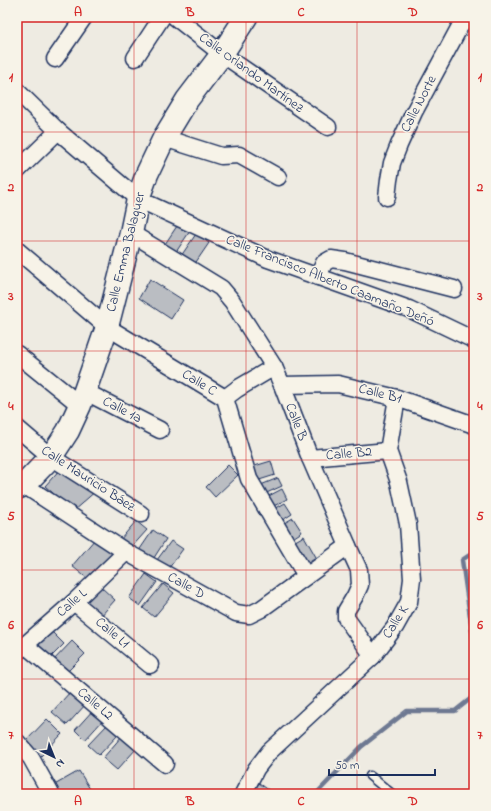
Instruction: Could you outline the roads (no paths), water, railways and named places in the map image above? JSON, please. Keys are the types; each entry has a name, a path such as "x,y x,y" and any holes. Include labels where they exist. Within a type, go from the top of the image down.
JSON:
{"street":[{"path":"55,59 84,17"},
{"path":"135,58 162,17"},
{"name":"Calle Orlando Martínez","path":"176,17 222,54 328,127"},
{"name":"Calle Emma Balaguer","path":"20,486 51,457 68,431 82,398 107,327 138,199 147,174 164,138 187,100 222,54 246,17"},
{"name":"Calle Norte","path":"387,197 391,169 399,145 414,112 465,17"},
{"name":"Calle Francisco Alberto Caamaño Deñó","path":"19,98 138,199 268,259 409,309 474,340"},
{"path":"17,171 58,132"},
{"path":"164,138 221,156 239,155 278,177"},
{"name":"Calle B","path":"131,233 221,288 232,301 274,367 310,458 359,570 360,585 356,596 346,611 346,618 373,656"},
{"name":"Calle C","path":"17,250 107,327 225,398 249,479 306,576"},
{"path":"318,277 324,263 331,259 454,289"},
{"name":"Calle 1a","path":"17,354 82,398 160,430"},
{"path":"225,398 274,367"},
{"name":"Calle B1","path":"282,385 338,384 397,398 474,425"},
{"name":"Calle K","path":"243,794 256,769 269,752 373,656 395,627 409,602 412,579 408,524 399,482 388,450 397,398"},
{"name":"Calle Mauricio Báez","path":"17,428 51,457 142,514"},
{"name":"Calle B2","path":"310,458 388,450"},
{"name":"Calle D","path":"20,486 126,552 236,613 249,615 261,609 348,546"},
{"name":"Calle L","path":"21,649 74,602 126,552"},
{"name":"Calle L1","path":"74,602 150,665"},
{"name":"Calle L2","path":"21,649 165,764"},
{"path":"17,742 31,758 51,794"}],"lane":[{"path":"370,776 392,794"}],"waterway":[{"path":"474,552 462,560 474,645"},
{"path":"316,794 361,747 407,711 455,711 474,696"}]}
